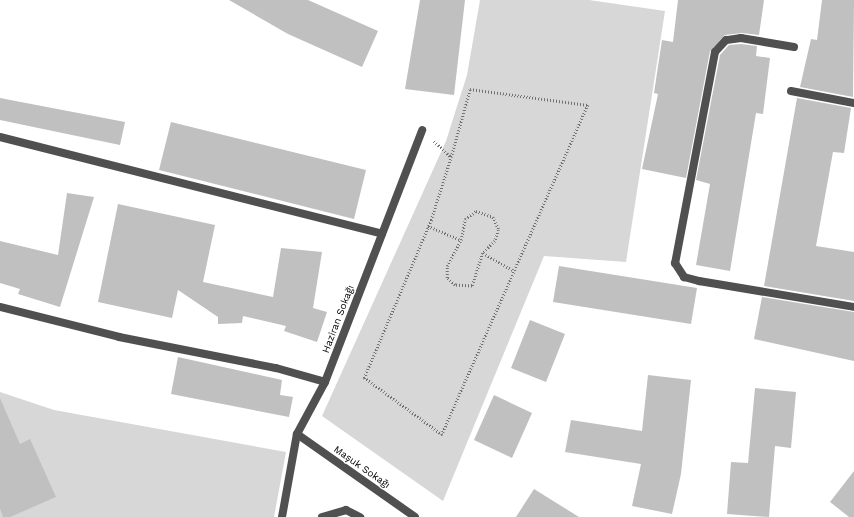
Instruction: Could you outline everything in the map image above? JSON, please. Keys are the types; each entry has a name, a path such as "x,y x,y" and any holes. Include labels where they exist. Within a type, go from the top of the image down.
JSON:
{"street":[{"path":"794,47 741,38 726,40 715,52 675,263 684,277 699,282 854,307"},
{"path":"791,91 854,103"},
{"name":"Haziran Sokağı","path":"282,517 297,434 325,382 422,130"},
{"path":"0,137 382,234"},
{"path":"0,307 119,337 276,368 325,382"},
{"name":"Maşuk Sokağı","path":"297,434 415,517"},
{"path":"322,517 346,510 360,517"}],"path":[{"path":"470,89 588,105 513,270 442,435 364,378 428,226 451,157 470,89"},
{"path":"422,130 451,157"},
{"path":"476,211 493,217 499,230 495,241 483,253 472,286 455,285 447,278 447,266 461,240 465,219 476,211"},
{"path":"428,226 461,240"},
{"path":"483,253 513,270"}],"shaded area":[{"path":"480,0 589,0 665,11 626,262 544,256 443,501 322,416 446,141 467,75"},
{"path":"0,392 54,410 286,452 274,517 0,517"}],"building":[{"path":"229,0 308,0 378,31 362,67 288,34"},
{"path":"420,0 465,0 454,95 405,89"},
{"path":"678,0 764,0 759,35 742,33 725,35 710,51 686,178 642,169 658,94 654,93 662,40 673,42"},
{"path":"822,0 854,0 853,97 800,87 811,39 817,40"},
{"path":"741,44 757,46 756,56 770,58 763,114 756,113 730,271 696,265 710,184 696,180 720,55 729,45"},
{"path":"0,98 125,122 120,145 0,120"},
{"path":"797,98 851,108 844,153 833,152 816,246 854,252 854,301 764,286"},
{"path":"171,122 366,170 354,219 159,170"},
{"path":"67,193 94,197 60,307 18,294 20,289 0,283 0,241 58,255"},
{"path":"118,204 215,225 203,282 273,297 281,248 322,252 313,308 327,312 317,342 284,331 286,326 243,316 242,323 218,324 218,317 178,290 172,318 98,302"},
{"path":"559,266 697,288 691,324 553,302"},
{"path":"762,297 854,312 854,361 754,339"},
{"path":"530,320 565,334 546,382 511,368"},
{"path":"178,357 282,380 280,395 293,397 289,417 171,394"},
{"path":"648,375 691,380 681,474 672,514 632,506 641,464 565,452 571,420 642,431"},
{"path":"755,388 796,392 791,448 775,446 769,517 727,514 731,462 748,463"},
{"path":"494,395 532,413 512,458 474,440"},
{"path":"0,398 20,444 30,439 56,497 10,517 3,517 0,509"},
{"path":"854,471 854,517 849,517 830,502"},
{"path":"534,489 579,517 516,517"}]}
